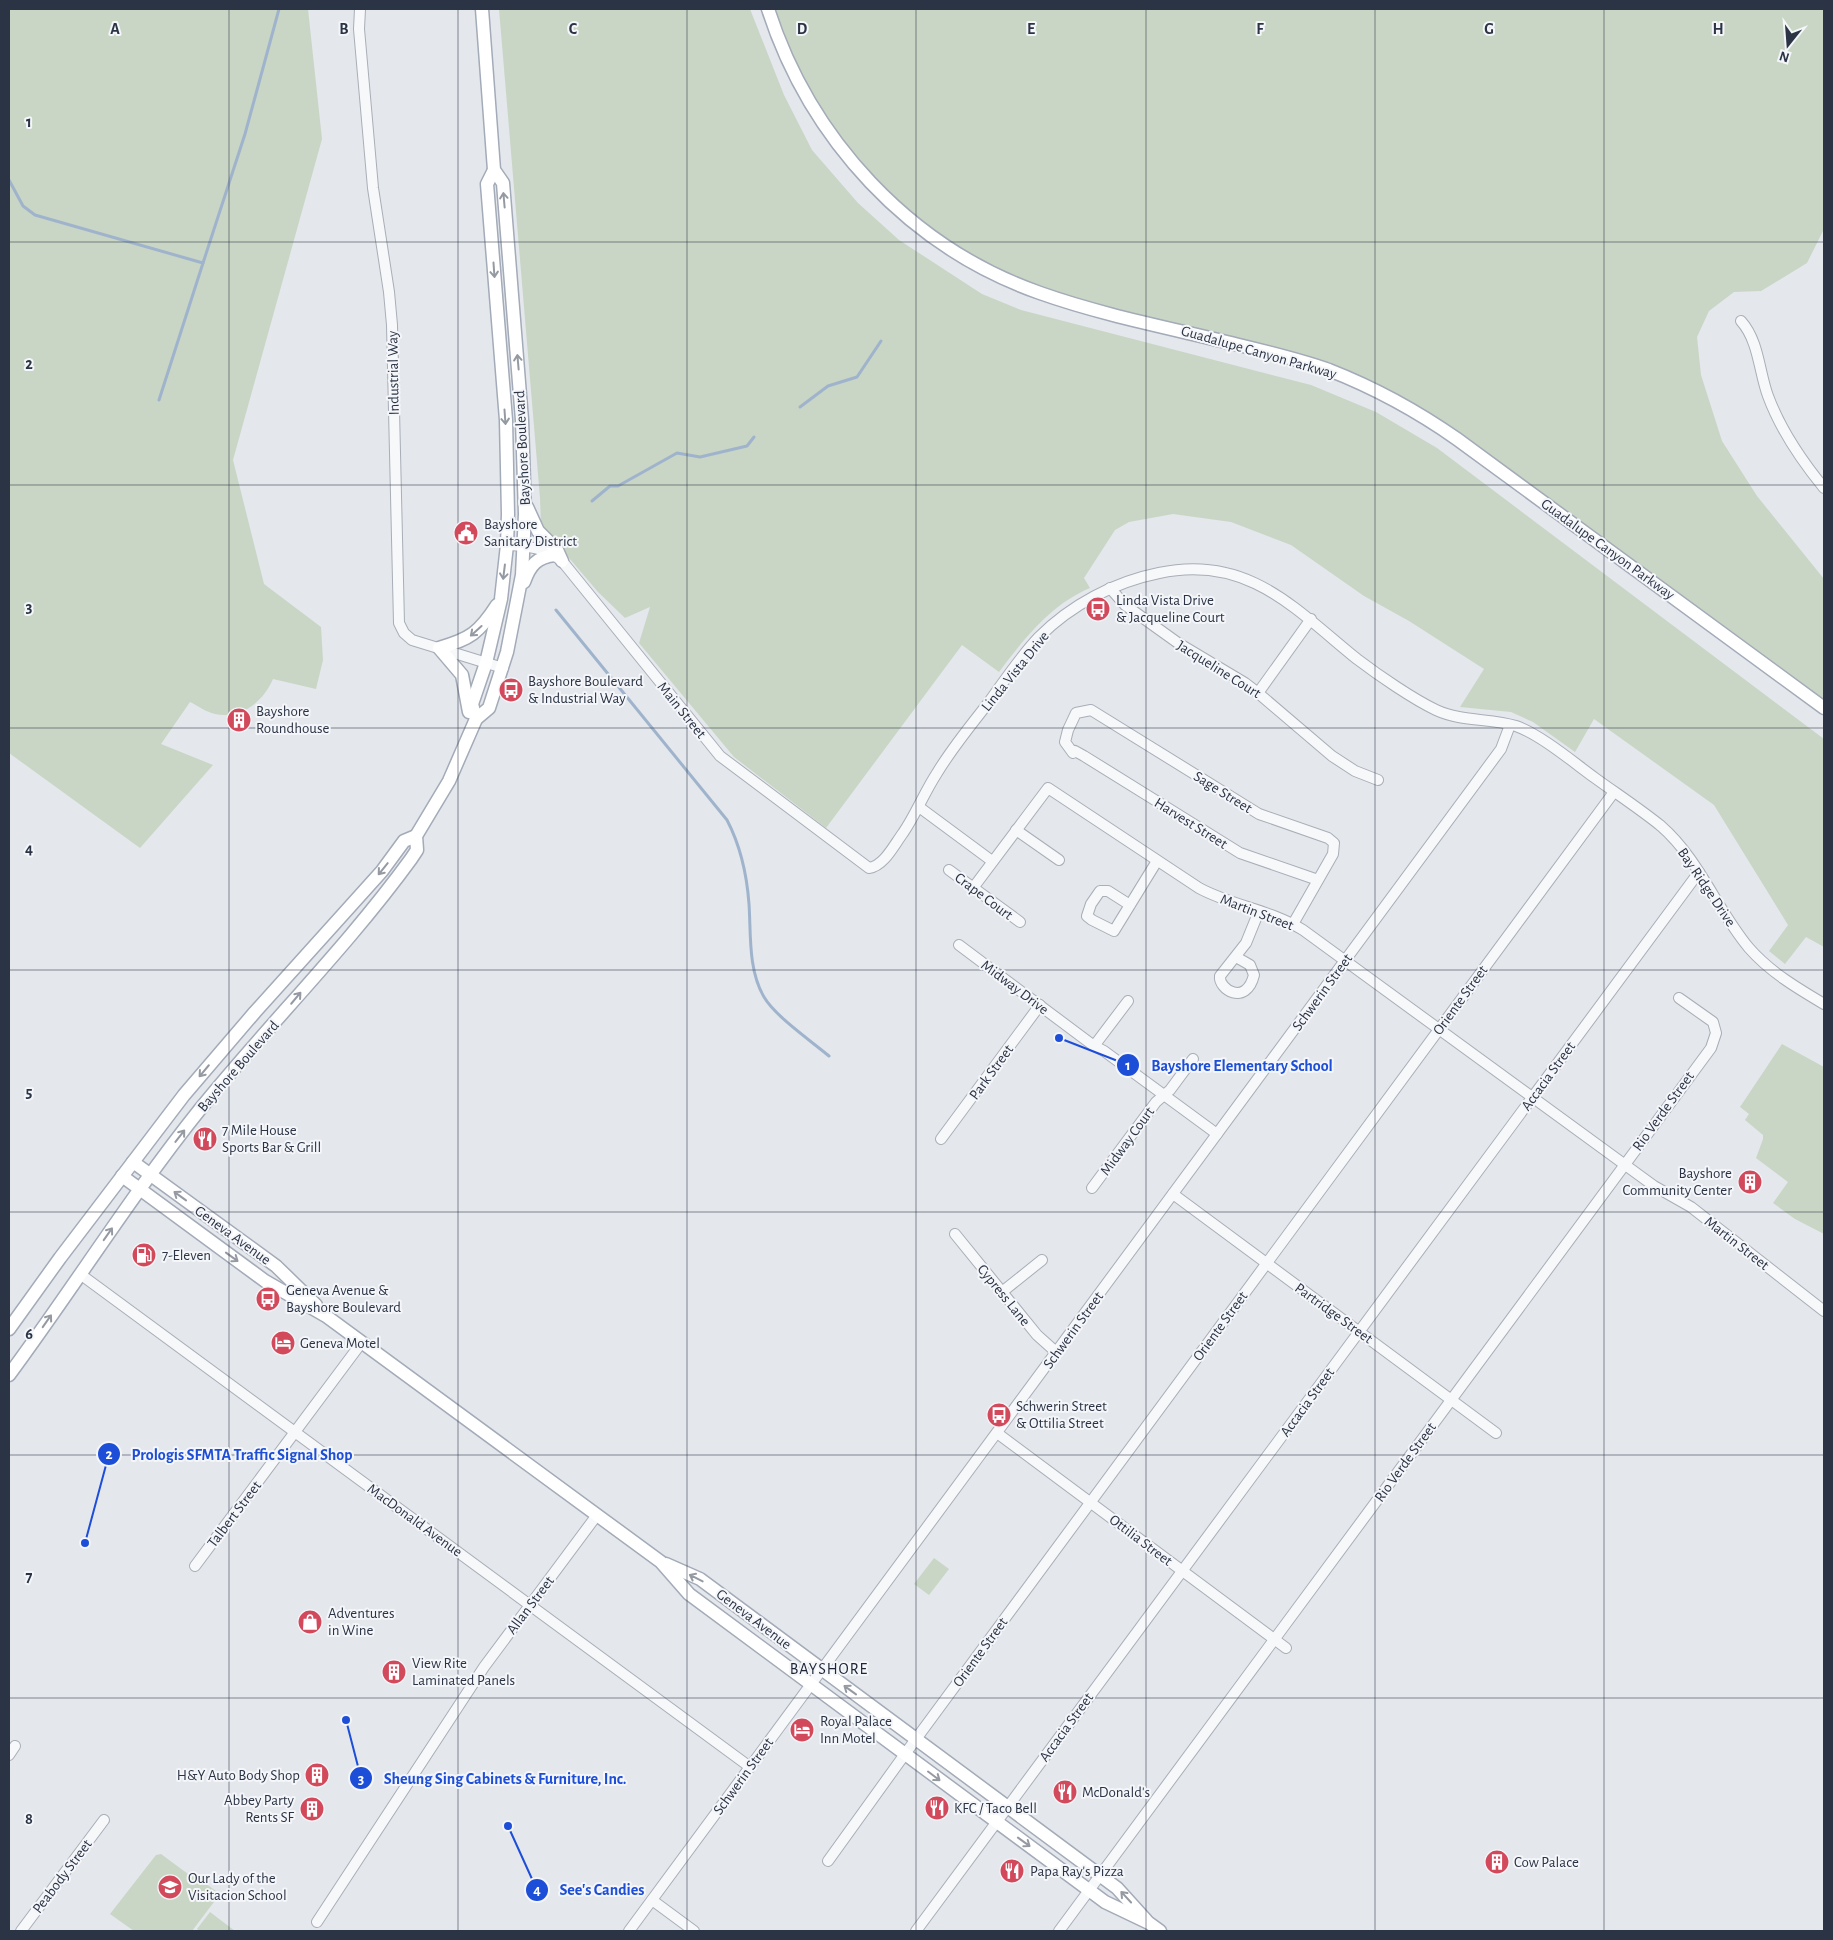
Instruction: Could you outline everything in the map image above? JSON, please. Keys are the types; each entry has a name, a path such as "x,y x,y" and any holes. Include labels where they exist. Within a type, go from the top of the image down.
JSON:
{"main road":[{"name":"Bayshore Boulevard","path":"9,1375 150,1174 201,1108 355,930 417,850 416,836 444,790 474,724 489,708 503,668 518,601 524,546 522,420 503,183 494,170 482,9"},
{"name":"Guadalupe Canyon Parkway","path":"768,9 799,84 833,139 891,203 942,244 979,266 1039,293 1101,311 1308,363 1347,377 1392,398 1457,439 1822,707"},
{"name":"Bayshore Boulevard","path":"474,724 472,704 486,663 500,599 507,546 506,420 487,184 494,170"},
{"path":"518,601 526,575 536,560 545,556 559,558 557,550 538,531 524,498"},
{"path":"474,724 462,675 439,648 468,639 487,621 500,599"},
{"name":"Bayshore Boulevard","path":"9,1329 122,1176 206,1069 382,871 404,841 416,836"},
{"name":"Geneva Avenue","path":"133,1162 276,1266 326,1316"},
{"name":"Geneva Avenue","path":"122,1176 265,1281 326,1316 661,1562 689,1594 1089,1890 1119,1910 1149,1923 1160,1931"},
{"name":"Geneva Avenue","path":"661,1562 700,1579 1100,1875 1126,1896 1149,1923"}],"street":[{"name":"Industrial Way","path":"360,9 373,188 389,292 392,325 398,618 401,628 408,637 418,642 503,668"},
{"path":"1741,321 1750,332 1763,382 1779,422 1803,462 1824,488"},
{"path":"507,546 524,546 540,549 559,558"},
{"name":"Main Street","path":"559,558 720,756 866,867 872,868"},
{"name":"Linda Vista Drive","path":"872,868 879,865 904,831 945,761 1028,650 1040,637 1066,614 1110,588 1167,571 1207,570 1249,580 1268,588 1311,618 1367,666 1436,710 1468,719 1510,725"},
{"name":"Jacqueline Court","path":"1110,588 1125,605 1178,643 1246,683 1332,756 1356,771 1378,780"},
{"path":"1258,693 1311,618"},
{"name":"Sage Street","path":"1073,753 1065,742 1068,730 1076,713 1090,710 1259,814 1328,838 1334,844 1333,854 1293,924"},
{"name":"Bay Ridge Drive","path":"1510,725 1528,732 1565,755 1674,838 1737,931 1761,961 1783,978 1824,1004"},
{"name":"Schwerin Street","path":"629,1931 1501,749 1510,725"},
{"name":"Harvest Street","path":"1073,753 1075,750 1240,853 1318,880"},
{"name":"Martin Street","path":"973,888 1048,788 1210,894 1293,924 1345,960 1624,1165 1654,1186 1691,1207 1824,1311"},
{"name":"Oriente Street","path":"828,1861 1090,1502 1614,792"},
{"path":"919,807 992,861"},
{"path":"1016,830 1059,860"},
{"path":"1130,905 1157,861"},
{"name":"Crape Court","path":"949,870 1020,922"},
{"name":"Accacia Street","path":"916,1931 1698,872"},
{"path":"1236,957 1246,943 1258,911"},
{"name":"Midway Drive","path":"958,945 1217,1134"},
{"name":"Rio Verde Street","path":"1059,1931 1711,1048 1716,1033 1713,1022 1679,998"},
{"path":"1094,1046 1128,1001"},
{"name":"Park Street","path":"941,1139 1040,1005"},
{"name":"Midway Court","path":"1092,1188 1156,1102 1170,1090 1193,1059"},
{"name":"Partridge Street","path":"1173,1194 1496,1433"},
{"name":"Cypress Lane","path":"955,1234 1037,1335 1056,1352"},
{"path":"1002,1292 1042,1260"},
{"name":"MacDonald Avenue","path":"80,1274 750,1767"},
{"name":"Talbert Street","path":"195,1566 362,1342"},
{"name":"Ottilia Street","path":"997,1433 1286,1648"},
{"name":"Allan Street","path":"317,1922 484,1667 597,1515"},
{"name":"Peabody Street","path":"21,1931 104,1820"},
{"path":"652,1900 694,1931"}],"green space":[{"path":"9,9 308,9 322,139 233,460 264,584 321,627 323,660 316,689 273,679 264,695 257,702 243,711 225,715 212,713 190,702 161,744 213,765 140,848 9,753"},
{"path":"499,9 750,9 784,95 812,150 858,203 899,240 982,294 1021,310 1311,385 1376,412 1437,448 1824,739 1824,947 1806,937 1785,964 1769,951 1788,925 1714,805 1594,719 1575,752 1533,722 1511,712 1460,707 1484,669 1409,621 1364,596 1291,545 1231,522 1173,514 1129,522 1115,530 1084,578 1090,588 1050,613 1029,635 999,672 962,645 826,828 734,757 639,643 650,607 625,618 598,592 541,525"},
{"path":"768,9 1824,9 1824,229 1807,263 1761,291 1734,292 1709,311 1697,337 1701,375 1722,441 1757,496 1824,579 1824,708 1457,439 1367,386 1059,299 942,243 833,139"},
{"path":"1782,1044 1824,1067 1824,1234 1795,1219 1773,1203 1788,1182 1756,1158 1763,1135 1745,1120 1749,1114 1740,1107"},
{"path":"934,1558 949,1569 929,1595 914,1584"},
{"name":"Our Lady of the Visitacion School","path":"161,1854 220,1894 192,1931 134,1931 110,1914 156,1855"},
{"path":"210,1912 235,1931 199,1931 197,1929"}],"waterway":[{"path":"203,263 245,134 279,9"},
{"path":"9,180 23,206 35,215 203,263 159,400"},
{"path":"800,407 828,386 857,377 881,341"},
{"path":"592,501 610,486 618,486 677,453 700,457 747,446 754,437"},
{"path":"556,610 727,820 736,840 745,872 749,904 751,952 759,986 764,997 776,1012 829,1056"}],"place":[{"name":"Bayshore Sanitary District","path":"466,533"},
{"name":"Linda Vista Drive & Jacqueline Court","path":"1098,609"},
{"name":"Bayshore Boulevard & Industrial Way","path":"511,690"},
{"name":"Bayshore Roundhouse","path":"239,720"},
{"name":"Bayshore Elementary School","path":"1059,1038"},
{"name":"7 Mile House Sports Bar & Grill","path":"205,1139"},
{"name":"Bayshore Community Center","path":"1750,1182"},
{"name":"7-Eleven","path":"144,1255"},
{"name":"Geneva Avenue & Bayshore Boulevard","path":"268,1299"},
{"name":"Geneva Motel","path":"283,1343"},
{"name":"Schwerin Street & Ottilia Street","path":"999,1415"},
{"name":"Prologis SFMTA Traffic Signal Shop","path":"85,1543"},
{"name":"Adventures in Wine","path":"310,1622"},
{"name":"View Rite Laminated Panels","path":"394,1672"},
{"name":"Sheung Sing Cabinets & Furniture, Inc.","path":"346,1720"},
{"name":"Royal Palace Inn Motel","path":"802,1730"},
{"name":"H&Y Auto Body Shop","path":"317,1775"},
{"name":"McDonald's","path":"1065,1792"},
{"name":"KFC / Taco Bell","path":"937,1808"},
{"name":"Abbey Party Rents SF","path":"312,1809"},
{"name":"See's Candies","path":"508,1826"},
{"name":"Cow Palace","path":"1497,1862"},
{"name":"Papa Ray's Pizza","path":"1012,1871"},
{"name":"Our Lady of the Visitacion School","path":"170,1887"}],"district":[{"name":"BAYSHORE","path":"829,1668"}]}
